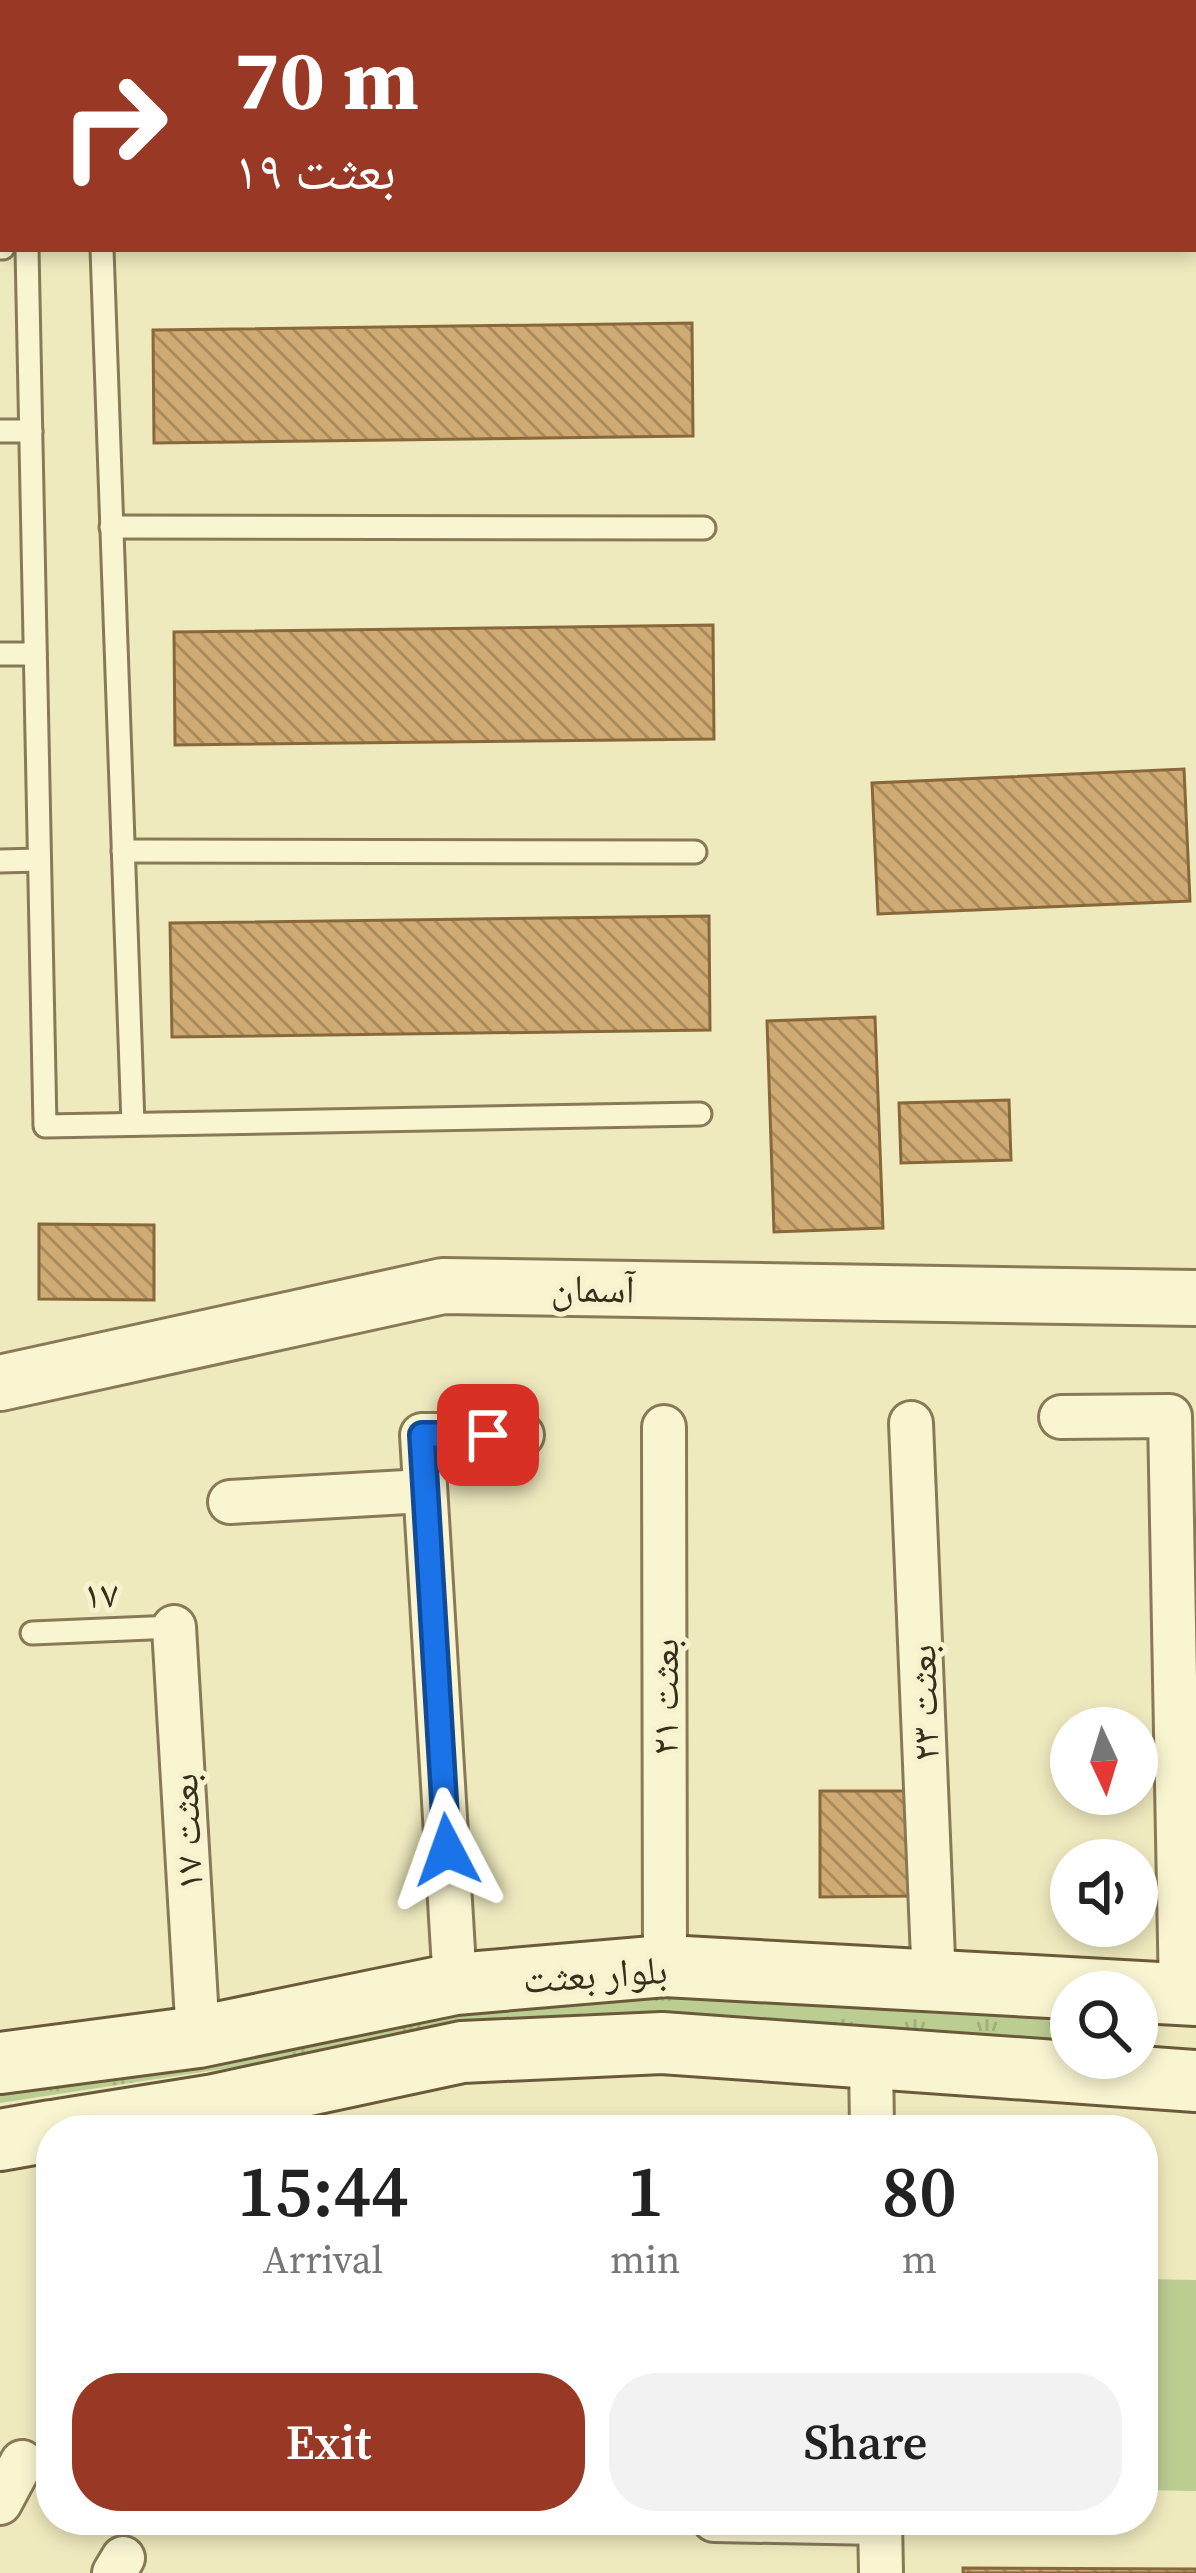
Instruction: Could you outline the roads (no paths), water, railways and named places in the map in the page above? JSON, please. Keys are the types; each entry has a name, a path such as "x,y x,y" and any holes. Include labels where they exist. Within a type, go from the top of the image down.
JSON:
{"main road":[{"name":"بلوار بعثت","path":"0,2063 198,2037 455,1984 664,1966 1188,1994"},
{"name":"بلوار بعثت","path":"154,2115 462,2052 662,2043 1196,2081"}],"street":[{"name":"آسمان","path":"0,1383 443,1286 1196,1298"},
{"path":"1061,1417 1170,1417 1188,1994"},
{"name":"۲۳ بعثت","path":"911,1423 934,1983"},
{"name":"۲۱ بعثت","path":"664,1427 664,1966"},
{"path":"455,1984 422,1435 522,1435"},
{"path":"230,1502 424,1491"},
{"name":"بعثت ۱۷","path":"173,1627 198,2037"},
{"path":"871,2058 872,2115"},
{"path":"0,2503 22,2462"},
{"path":"880,2535 880,2573"}],"lane":[{"path":"27,252 45,1126 700,1114"},
{"path":"102,252 133,1124"},
{"path":"0,431 31,431"},
{"path":"111,527 704,528"},
{"path":"0,655 35,653"},
{"path":"123,851 695,852"},
{"path":"0,861 39,860"},
{"name":"۱۷","path":"32,1633 173,1627"}]}
